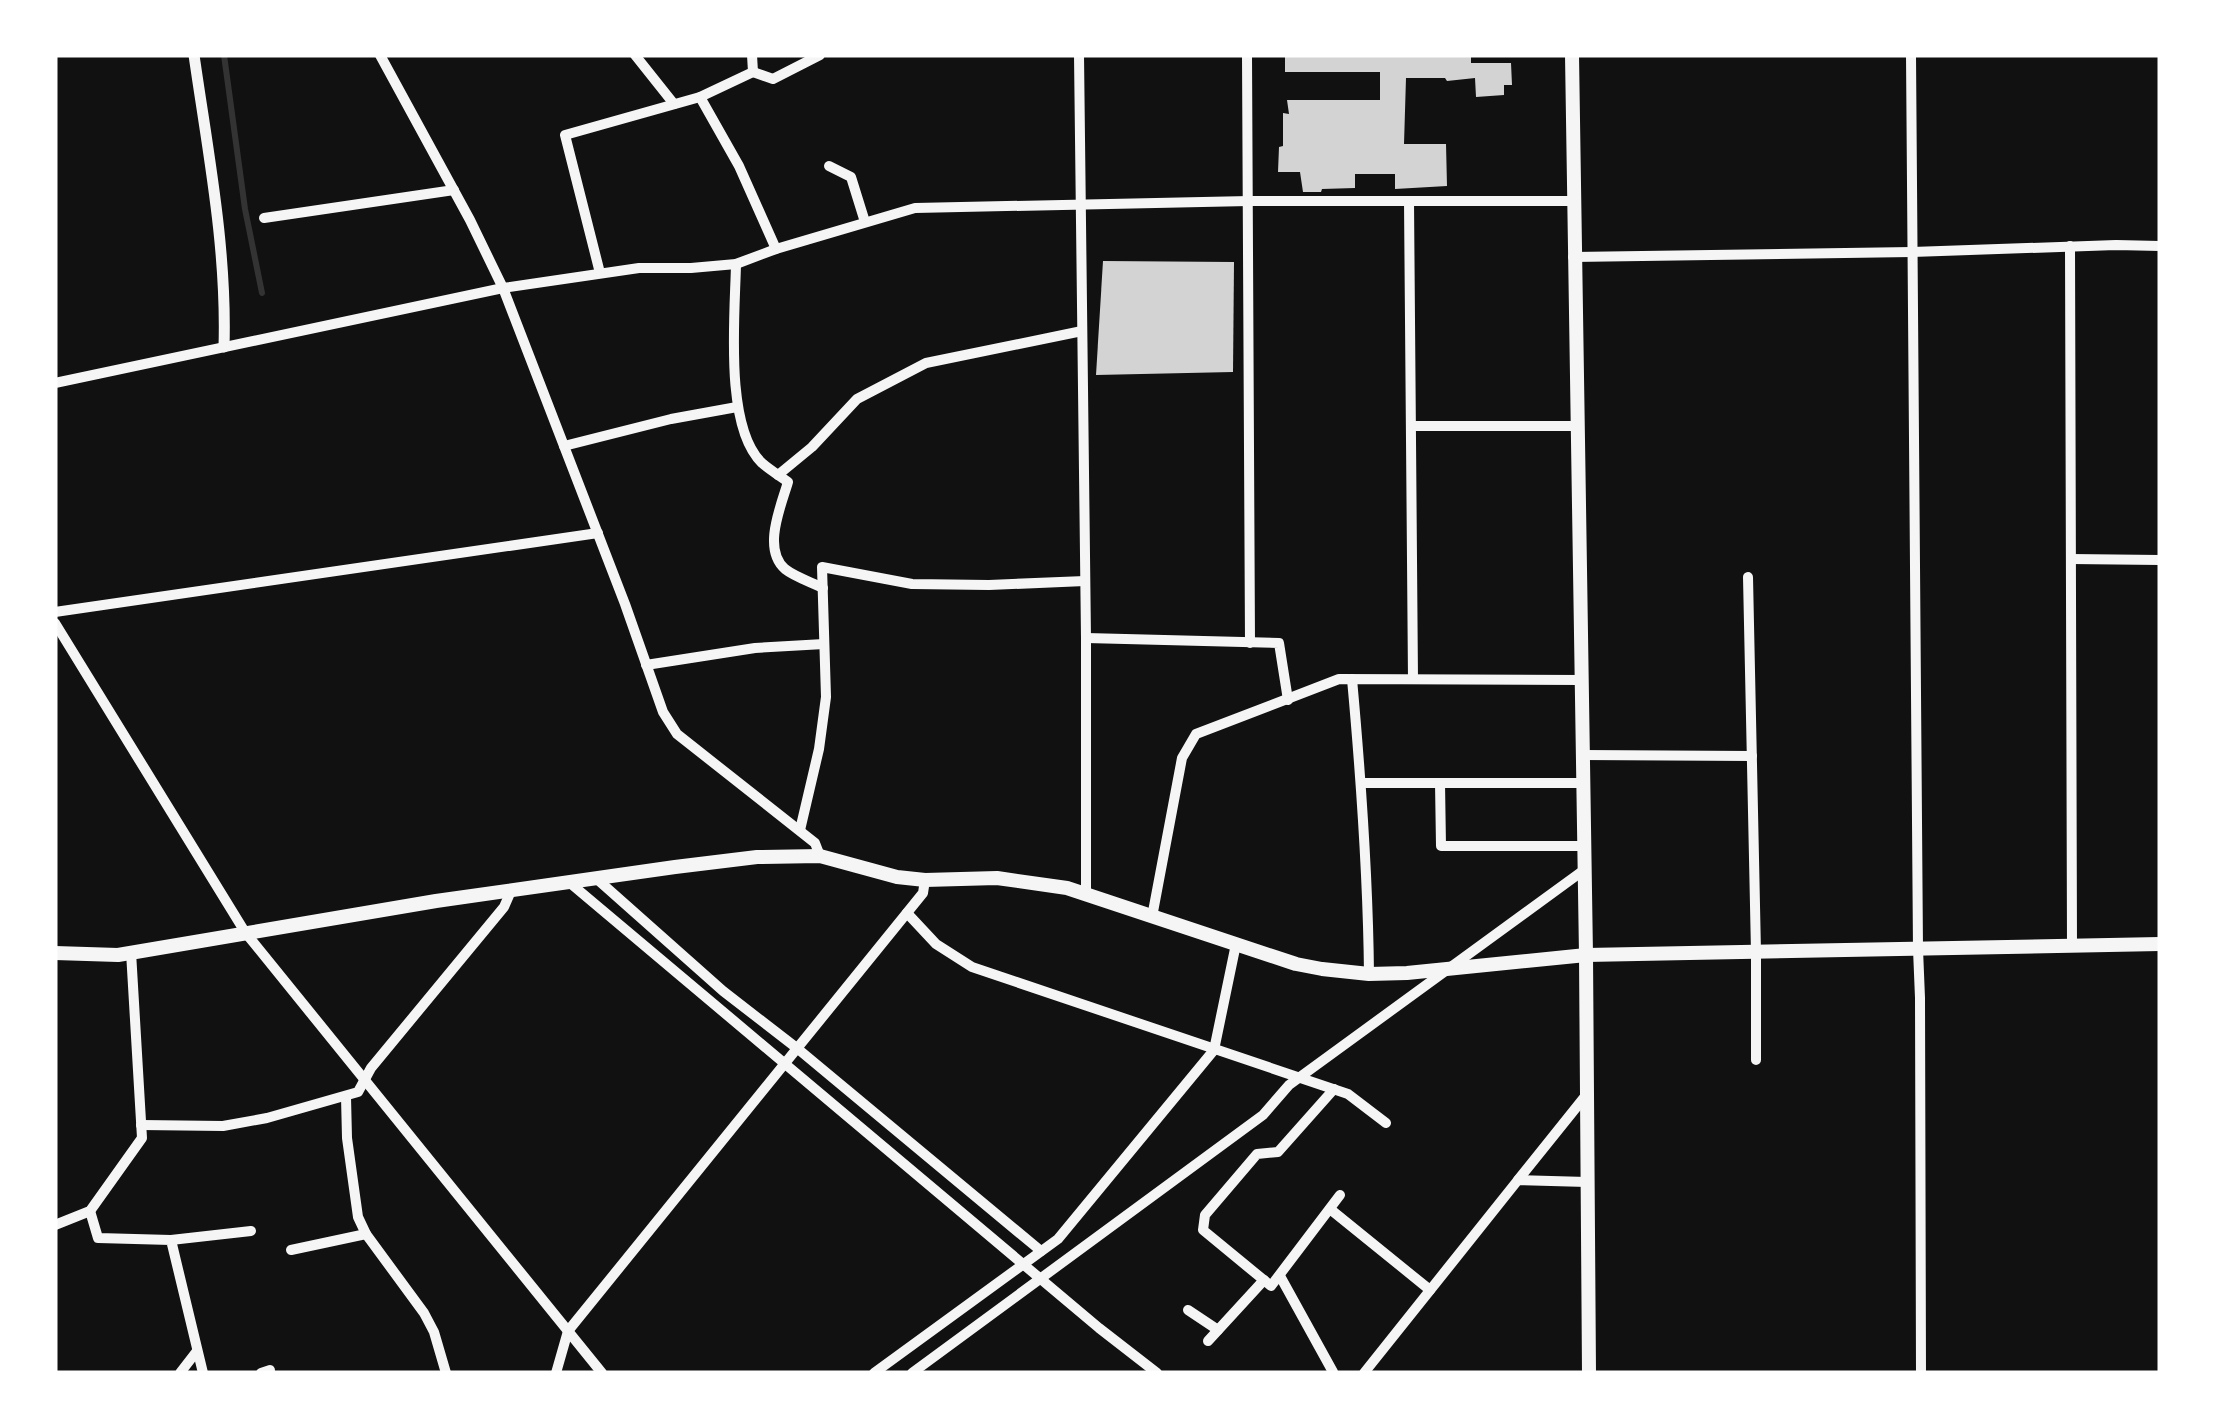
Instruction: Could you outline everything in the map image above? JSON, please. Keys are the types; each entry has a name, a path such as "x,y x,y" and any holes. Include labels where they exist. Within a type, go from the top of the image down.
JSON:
{"main road":[{"path":"1572,55 1589,1373"},
{"path":"55,953 118,954 510,891 757,857 820,856 896,877 997,878 1067,888 1296,964 1369,974 1586,956 2160,944"}],"street":[{"path":"194,55 221,232 226,305 224,348"},
{"path":"380,55 503,288 663,712 678,734 815,843 820,856"},
{"path":"635,55 674,104"},
{"path":"752,55 753,72"},
{"path":"600,273 565,135 700,96 753,72 773,79 820,55"},
{"path":"1079,55 1086,894"},
{"path":"1247,55 1250,643"},
{"path":"1911,55 1922,1373"},
{"path":"700,96 739,166 776,249"},
{"path":"829,166 851,177 864,222"},
{"path":"264,218 454,190"},
{"path":"55,383 503,288 638,268 736,264 915,208 1249,201 1573,201"},
{"path":"1409,201 1414,679"},
{"path":"2070,246 2072,944"},
{"path":"1574,257 2160,246"},
{"path":"736,264 737,407 760,462 788,482 774,547 783,568 823,588"},
{"path":"778,475 812,447 857,399 926,363 1082,331"},
{"path":"564,446 654,422 737,407"},
{"path":"1411,426 1576,426"},
{"path":"55,612 598,533"},
{"path":"2071,559 2160,560"},
{"path":"800,830 819,749 826,697 822,567 912,584 1086,581"},
{"path":"1748,577 1756,1060"},
{"path":"55,622 245,932 602,1373"},
{"path":"1086,638 1279,643 1288,700"},
{"path":"646,665 755,648 824,644"},
{"path":"1152,917 1182,758 1196,734 1339,679 1581,680"},
{"path":"1352,679 1368,883 1369,974"},
{"path":"1582,755 1752,756"},
{"path":"1362,783 1583,783"},
{"path":"1440,783 1441,846 1584,846"},
{"path":"912,1373 1263,1115 1289,1085 1584,870"},
{"path":"598,880 723,991 1041,1251"},
{"path":"556,1373 568,1331 922,893 925,880"},
{"path":"570,883 1157,1373"},
{"path":"141,1125 223,1126 358,1092 371,1068 504,908 510,891"},
{"path":"906,913 936,944 972,967 1348,1094 1386,1124"},
{"path":"874,1373 1058,1239 1214,1050 1236,944"},
{"path":"55,1225 90,1211 142,1138 131,952"},
{"path":"1334,1089 1278,1152 1257,1154 1205,1216 1204,1230 1271,1286 1340,1195"},
{"path":"1364,1373 1586,1094"},
{"path":"346,1097 347,1138 358,1217 366,1234 424,1313 446,1373"},
{"path":"1518,1180 1587,1182"},
{"path":"1330,1209 1430,1290"},
{"path":"90,1211 98,1238 172,1240 251,1231"},
{"path":"291,1250 366,1234"},
{"path":"172,1240 203,1373"},
{"path":"1280,1276 1333,1372"},
{"path":"1208,1341 1264,1280"},
{"path":"1188,1310 1218,1330"},
{"path":"180,1373 198,1351"}],"building":[{"path":"1285,55 1471,55 1471,63 1511,63 1512,85 1504,85 1504,95 1476,97 1475,78 1406,78 1404,144 1446,144 1447,186 1395,189 1395,174 1355,174 1355,188 1303,192 1300,172 1278,172 1283,113 1289,114 1287,100 1380,100 1380,72 1285,72"},
{"path":"1103,261 1234,262 1233,372 1096,375"}],"waterway":[{"path":"224,55 245,209 262,293"}]}
